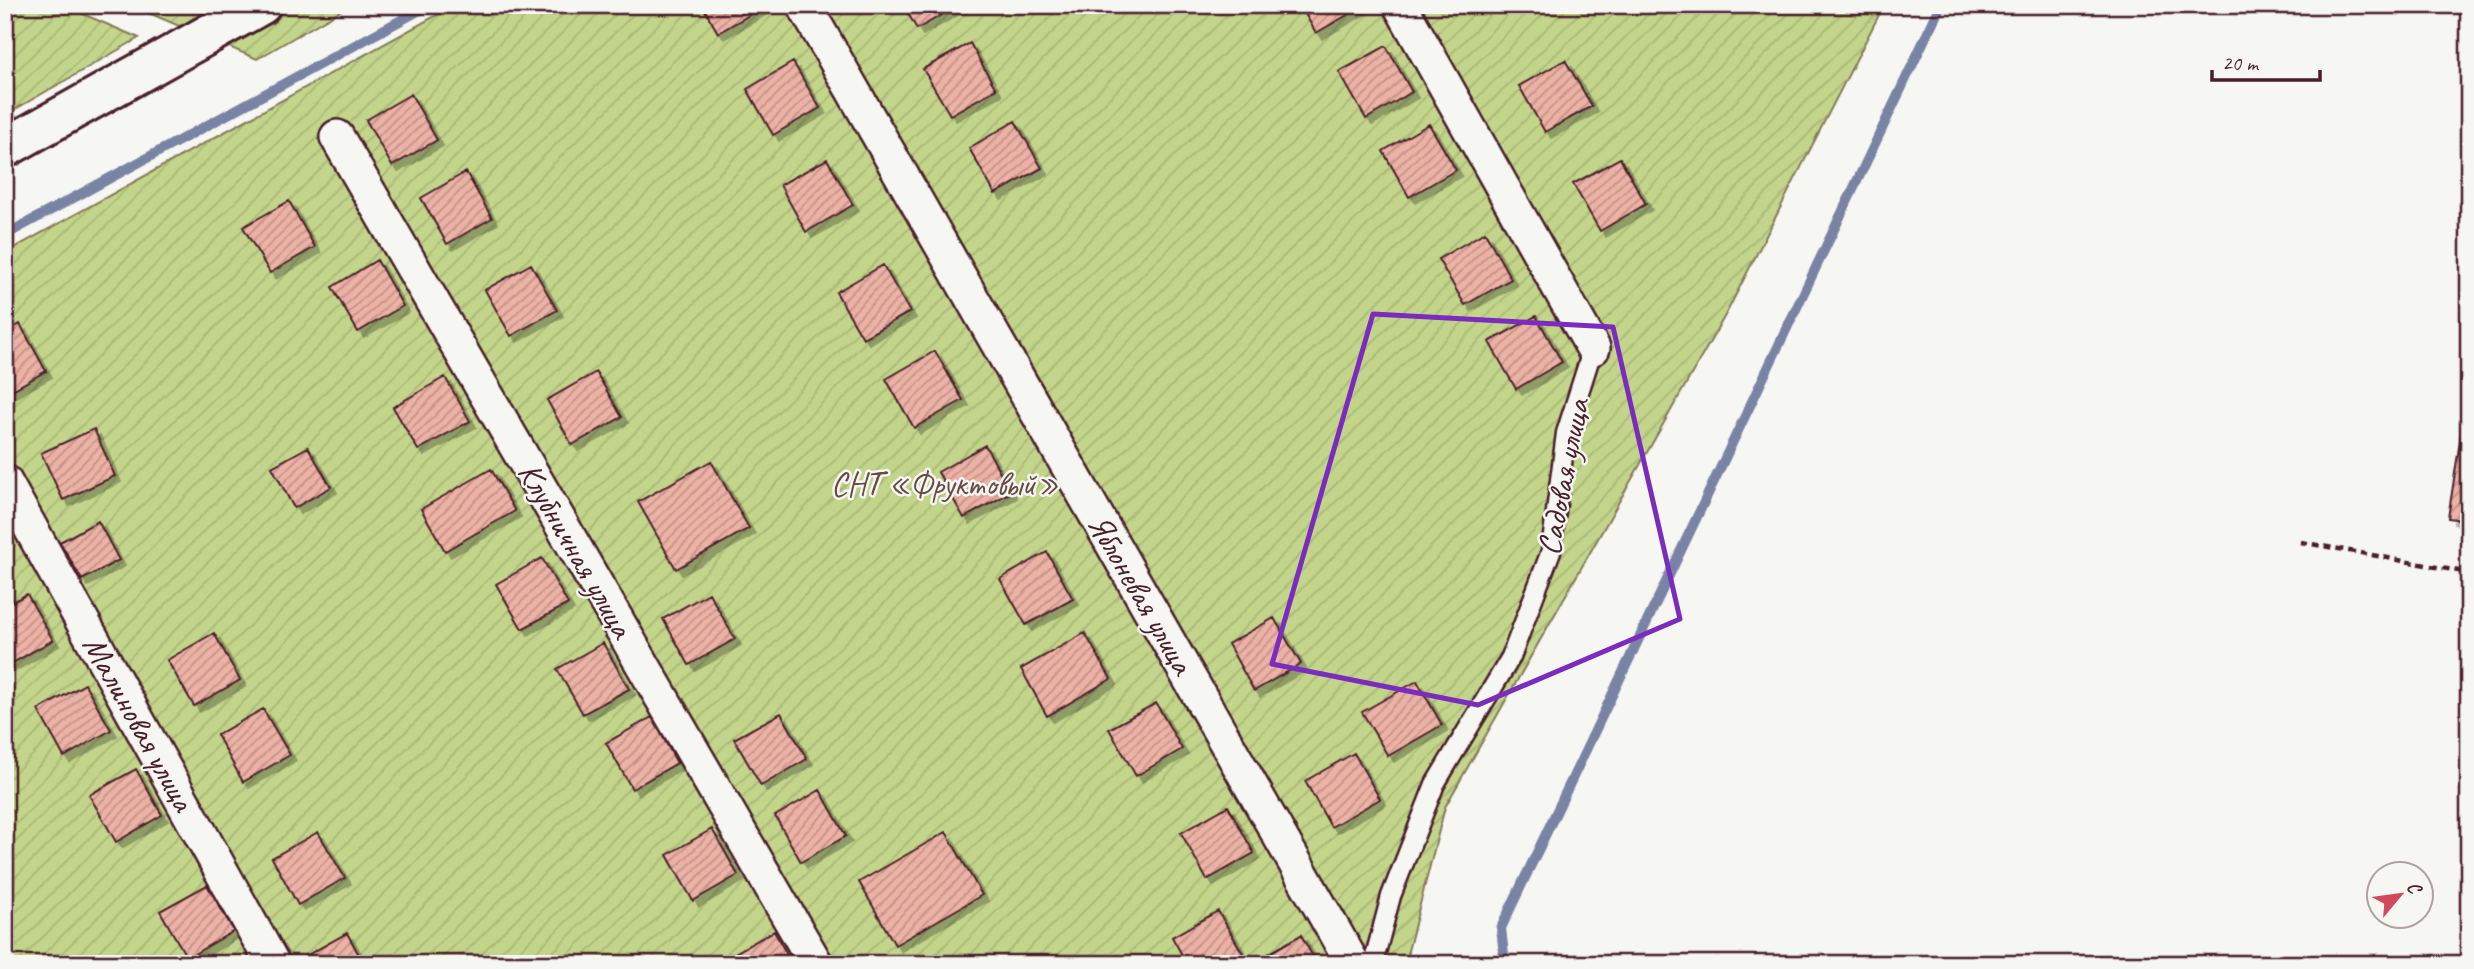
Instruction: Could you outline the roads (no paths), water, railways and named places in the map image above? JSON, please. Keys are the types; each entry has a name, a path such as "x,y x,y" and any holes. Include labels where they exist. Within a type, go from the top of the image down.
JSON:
{"street":[{"path":"5,148 261,5"},
{"name":"Яблоневая улица","path":"804,5 1353,964"},
{"name":"Садовая улица","path":"1400,5 1593,348"},
{"name":"Клубничная улица","path":"337,137 816,964"},
{"name":"Малиновая улица","path":"5,482 273,964"}],"lane":[{"name":"Садовая улица","path":"1373,964 1391,896 1435,784 1511,657 1552,551 1566,433 1593,348"}],"waterway":[{"path":"5,235 429,5"},
{"path":"1505,964 1501,928 1941,5"}],"park label":[{"name":"СНТ «Фруктовый»","path":"945,484"}]}
